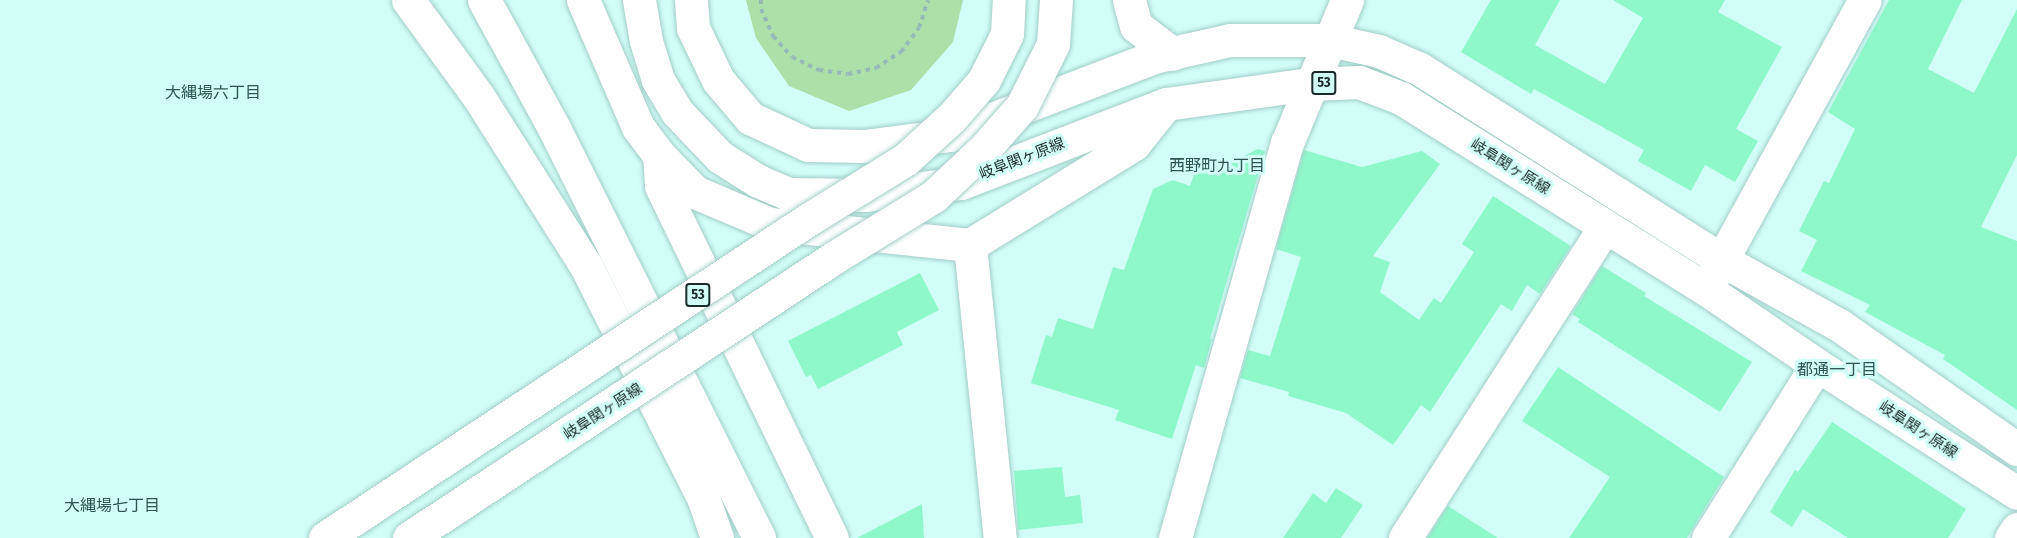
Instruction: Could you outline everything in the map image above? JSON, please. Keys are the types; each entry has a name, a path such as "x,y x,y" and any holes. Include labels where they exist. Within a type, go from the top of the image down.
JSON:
{"main road":[{"path":"408,0 478,96 586,266 704,500 717,538"},
{"path":"484,0 554,128 759,538"},
{"path":"583,0 638,127 659,155 695,192 770,224 970,245 1134,144 1166,104"},
{"name":"岐阜関ヶ原線","path":"639,0 646,41 658,80 677,112 720,157 758,181 788,194 866,195 961,183 1166,104 1311,84 1359,82 1401,98 1706,290 1817,365 2017,493"},
{"path":"691,0 693,28 718,80 750,118 808,145 864,146 950,135 1154,57 1230,40 1329,40 1379,51 1420,69 1722,260 1839,325 2017,449"},
{"name":"53","path":"325,538 810,219 906,159 952,117 984,80 1007,34 1009,0"},
{"name":"岐阜関ヶ原線","path":"409,538 835,257 934,196 985,148 1022,106 1053,44 1056,0"},
{"path":"1129,0 1136,26 1173,54"},
{"path":"1175,538 1287,144 1347,0"},
{"path":"1706,290 1865,0"},
{"path":"659,155 660,186 832,538"},
{"path":"1405,538 1605,227"},
{"path":"970,245 1000,538"},
{"path":"1708,538 1817,365"},
{"path":"2011,538 2017,529"}],"path":[{"path":"761,0 761,9 773,36 792,57 819,70 848,74 876,68 901,52 919,28 928,0"}],"green space":[{"path":"746,0 963,0 953,42 911,90 849,111 789,86 756,38"}],"building":[{"path":"1491,0 1560,0 1535,45 1605,84 1643,18 1613,0 1725,0 1718,12 1782,47 1736,129 1758,141 1735,182 1705,165 1691,191 1638,161 1644,150 1534,89 1531,94 1461,52"},
{"path":"1889,0 1962,0 1928,69 1974,93 2017,9 2017,155 1981,227 2017,241 2017,410 1943,359 1945,355 1865,312 1870,305 1801,271 1817,240 1799,231 1824,181 1829,183 1855,129 1828,112"},
{"path":"1258,149 1265,151 1210,339 1212,339 1204,368 1196,365 1172,439 1115,420 1119,410 1031,383 1046,335 1052,337 1058,318 1093,329 1113,267 1124,270 1153,189 1173,180 1190,186 1196,169 1209,173"},
{"path":"1304,150 1362,167 1422,151 1440,164 1373,256 1390,262 1380,292 1419,320 1434,298 1441,303 1474,252 1462,244 1493,196 1571,246 1540,294 1527,285 1512,311 1501,304 1430,412 1421,405 1393,445 1346,413 1288,396 1289,392 1240,378 1248,350 1270,356 1301,257 1276,249"},
{"path":"1602,266 1646,293 1644,296 1752,362 1720,412 1578,322 1580,319 1572,314"},
{"path":"920,273 939,310 897,332 903,345 818,389 811,375 806,377 788,341"},
{"path":"1558,367 1724,477 1687,538 1569,538 1610,477 1522,421"},
{"path":"1832,422 1966,509 1948,538 1848,538 1803,509 1792,527 1770,512 1795,470 1798,472"},
{"path":"1062,467 1065,497 1080,495 1083,523 1018,530 1014,471"},
{"path":"1336,488 1363,505 1341,538 1283,538 1313,493 1326,503"},
{"path":"922,504 924,538 857,538"},
{"path":"1448,506 1498,538 1427,538"}],"district":[{"name":"大縄場六丁目","path":"213,93"},
{"name":"西野町九丁目","path":"1217,166"},
{"name":"都通一丁目","path":"1837,370"},
{"name":"大縄場七丁目","path":"112,506"}]}
